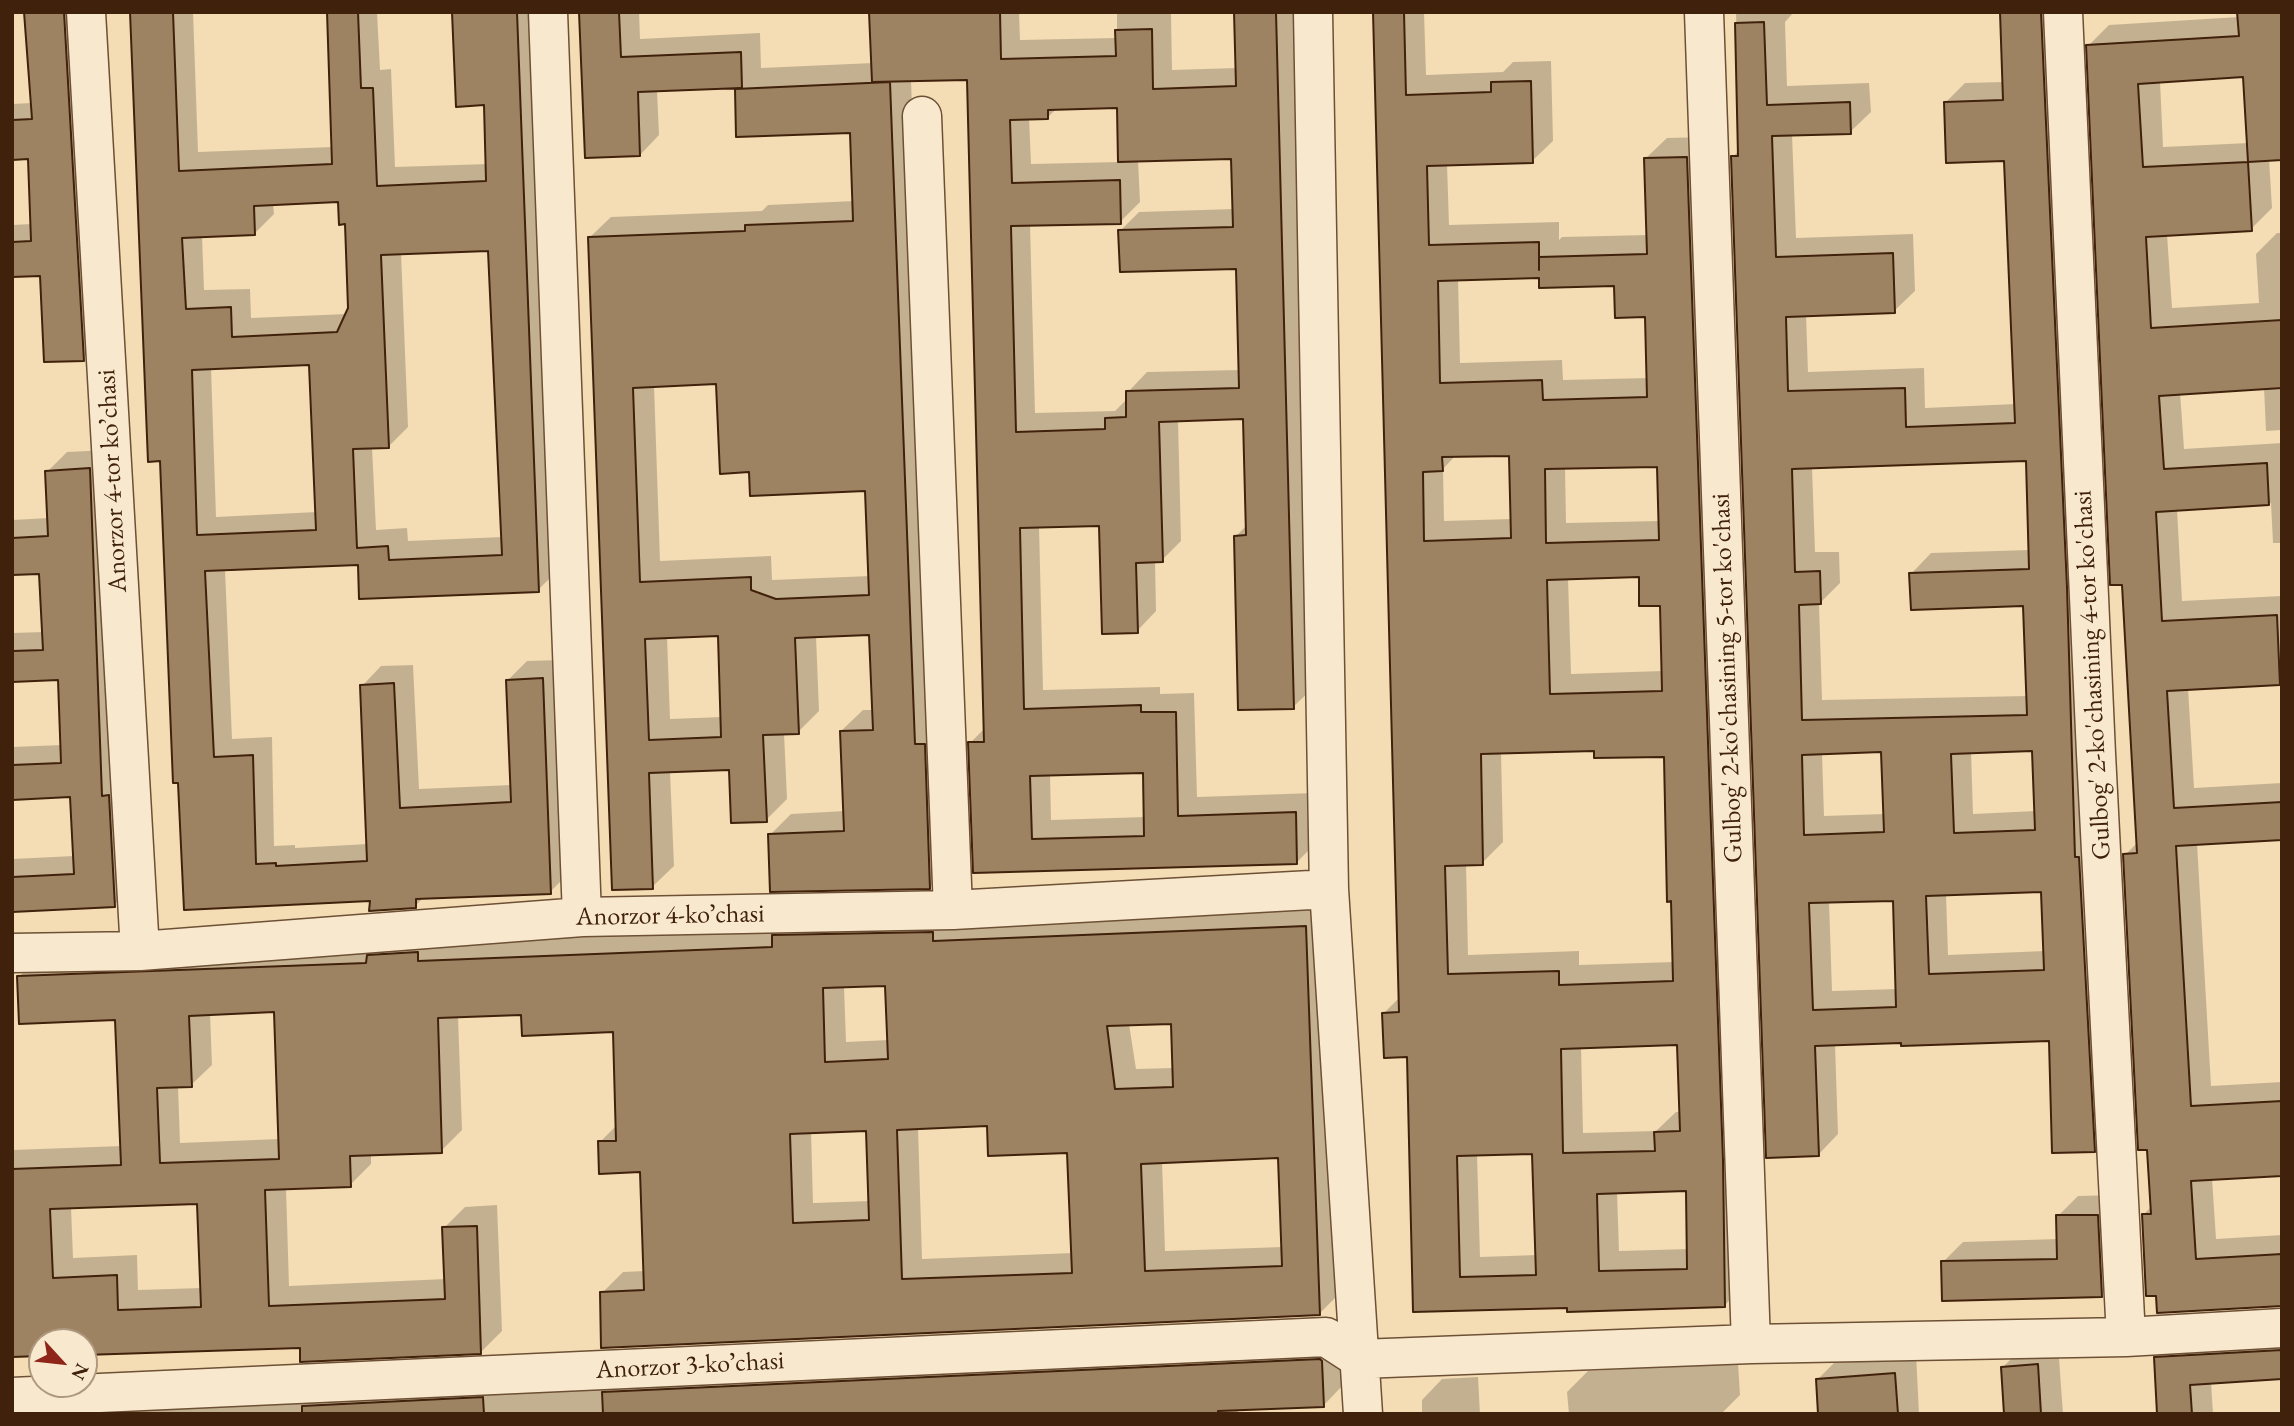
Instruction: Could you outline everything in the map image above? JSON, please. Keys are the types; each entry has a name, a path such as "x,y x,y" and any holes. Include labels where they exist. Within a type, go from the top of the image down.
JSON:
{"street":[{"name":"Anorzor 4-tor koʼchasi","path":"86,12 140,951"},
{"path":"548,12 583,917"},
{"path":"1313,12 1329,889 1363,1414"},
{"name":"Gulbog' 2-ko'chasining 5-tor ko'chasi","path":"1704,12 1751,1344"},
{"name":"Gulbog' 2-ko'chasining 4-tor ko'chasi","path":"2063,12 2096,754 2126,1337"},
{"path":"922,116 953,910"},
{"name":"Аnorzor 4-koʼchasi","path":"12,953 140,951 583,917 953,910 1329,889"},
{"path":"1360,1359 1751,1344 2126,1337 2282,1328"},
{"name":"Аnorzor 3-koʼchasi","path":"12,1397 1326,1337 1360,1359"}],"building":[{"path":"24,12 64,12 84,361 44,362 40,276 12,277 12,242 31,241 28,159 12,160 12,120 32,119"},
{"path":"130,12 173,12 179,171 332,164 327,12 358,12 361,88 373,88 377,186 486,181 484,105 456,107 452,12 517,12 539,592 359,599 358,565 205,571 214,757 253,755 256,864 276,863 276,866 367,861 360,685 394,683 400,808 511,802 506,680 543,678 551,894 416,899 416,908 369,911 370,901 184,910 178,783 173,783 160,461 148,462","holes":["338,202 339,225 345,224 348,308 337,332 232,337 231,307 186,309 182,238 255,235 254,206","488,251 502,555 389,560 388,546 357,548 353,449 389,448 381,255","309,365 316,530 197,535 192,370"]},
{"path":"579,12 619,12 621,57 741,52 742,88 638,92 640,156 585,158"},
{"path":"869,12 1000,12 1001,59 1116,56 1115,30 1152,29 1153,89 1236,86 1234,12 1276,12 1294,709 1238,710 1234,536 1246,535 1243,419 1159,422 1163,562 1136,563 1138,633 1102,634 1099,526 1020,528 1024,709 1141,705 1141,712 1176,712 1178,816 1296,812 1297,864 973,873 968,742 984,742 967,80 872,82","holes":["1117,108 1118,162 1231,159 1233,227 1118,230 1120,272 1236,269 1239,388 1126,391 1126,417 1105,418 1105,429 1016,432 1011,226 1121,224 1120,180 1012,183 1010,120 1048,119 1048,110","1143,773 1144,836 1032,839 1030,776"]},
{"path":"1373,12 1404,12 1406,95 1491,92 1491,82 1531,81 1533,163 1427,166 1429,245 1539,242 1539,257 1647,254 1644,158 1687,157 1723,1160 1725,1307 1567,1312 1567,1308 1413,1312 1407,1057 1384,1058 1382,1013 1399,1012","holes":["1539,278 1539,288 1614,286 1615,318 1645,317 1647,397 1543,400 1542,380 1440,383 1438,281","1509,456 1511,538 1424,541 1423,472 1443,471 1442,457","1657,467 1659,540 1546,543 1545,469","1639,577 1639,606 1660,606 1662,691 1550,694 1547,580","1594,751 1594,758 1664,757 1667,902 1671,901 1673,981 1559,985 1559,971 1448,974 1445,866 1483,865 1481,754","1677,1045 1680,1131 1654,1132 1655,1151 1563,1153 1561,1049","1532,1154 1536,1275 1460,1277 1457,1156","1686,1191 1687,1269 1599,1271 1597,1194"]},
{"path":"2000,12 2041,12 2067,587 2075,857 2079,857 2095,1152 2052,1153 2049,1041 1901,1046 1901,1043 1815,1046 1819,1156 1766,1158 1731,156 1738,156 1735,23 1764,22 1767,105 1850,102 1851,134 1772,136 1776,257 1893,253 1895,313 1786,317 1788,391 1905,388 1906,427 2015,423 2004,161 1946,163 1944,102 2003,100","holes":["2026,461 2029,569 1909,573 1911,610 2023,606 2027,715 1802,720 1799,605 1821,604 1820,571 1795,572 1792,469","2032,751 2035,830 1954,833 1951,754","1881,752 1884,832 1804,835 1802,755","2041,892 2044,970 1929,974 1926,896","1893,901 1896,1007 1813,1010 1809,903"]},
{"path":"2237,12 2282,12 2282,160 2248,162 2252,231 2146,237 2151,328 2282,320 2282,388 2159,396 2164,469 2267,463 2269,505 2156,512 2162,621 2277,615 2280,685 2167,691 2174,808 2282,802 2282,840 2176,846 2191,1106 2282,1101 2282,1176 2191,1181 2196,1259 2282,1254 2282,1306 2157,1313 2156,1296 2146,1296 2142,1214 2151,1214 2147,1150 2138,1150 2123,854 2137,853 2122,585 2110,585 2086,45 2239,36","holes":["2243,77 2248,162 2143,167 2138,84"]},
{"path":"890,82 915,744 925,744 930,889 770,892 768,834 844,831 840,731 873,730 869,635 795,638 799,734 763,735 767,822 731,823 729,770 649,773 653,889 612,890 588,237 745,231 745,225 853,221 850,133 736,137 735,89","holes":["716,384 720,474 749,472 750,496 865,491 869,595 776,599 751,590 751,577 640,582 633,388","718,636 721,737 649,740 645,639"]},
{"path":"90,468 102,796 109,795 115,907 12,912 12,877 74,874 70,797 12,800 12,765 61,763 58,680 12,682 12,651 43,650 39,574 12,575 12,538 48,536 45,471"},
{"path":"1306,926 1320,1315 601,1348 600,1292 644,1290 640,1172 599,1174 598,1141 616,1141 613,1032 522,1036 521,1015 438,1018 442,1153 350,1156 351,1187 265,1190 269,1306 445,1299 442,1227 477,1226 481,1354 300,1362 300,1348 98,1355 98,1328 28,1328 28,1356 12,1357 12,1169 121,1165 115,1020 19,1024 17,976 366,963 367,955 418,952 418,961 772,947 772,935 933,932 933,941","holes":["885,986 888,1059 825,1062 823,988","274,1012 279,1159 160,1163 157,1088 192,1087 189,1016","1171,1024 1173,1087 1115,1089 1107,1026","987,1126 988,1156 1067,1153 1072,1273 902,1279 897,1130","866,1131 869,1220 793,1223 790,1134","1278,1158 1282,1266 1145,1271 1141,1164","197,1204 201,1307 118,1310 117,1275 53,1278 50,1209"]},
{"path":"2056,1215 2098,1215 2102,1297 1942,1301 1941,1261 2057,1259"},
{"path":"2282,1350 2282,1379 2190,1385 2192,1414 2157,1414 2154,1357"},
{"path":"1320,1359 1324,1407 1218,1411 1218,1414 603,1414 602,1392"},
{"path":"2038,1364 2041,1414 2004,1414 2001,1367"},
{"path":"1895,1373 1898,1414 1818,1414 1816,1379"},
{"path":"483,1397 484,1414 302,1414 302,1406"}]}
